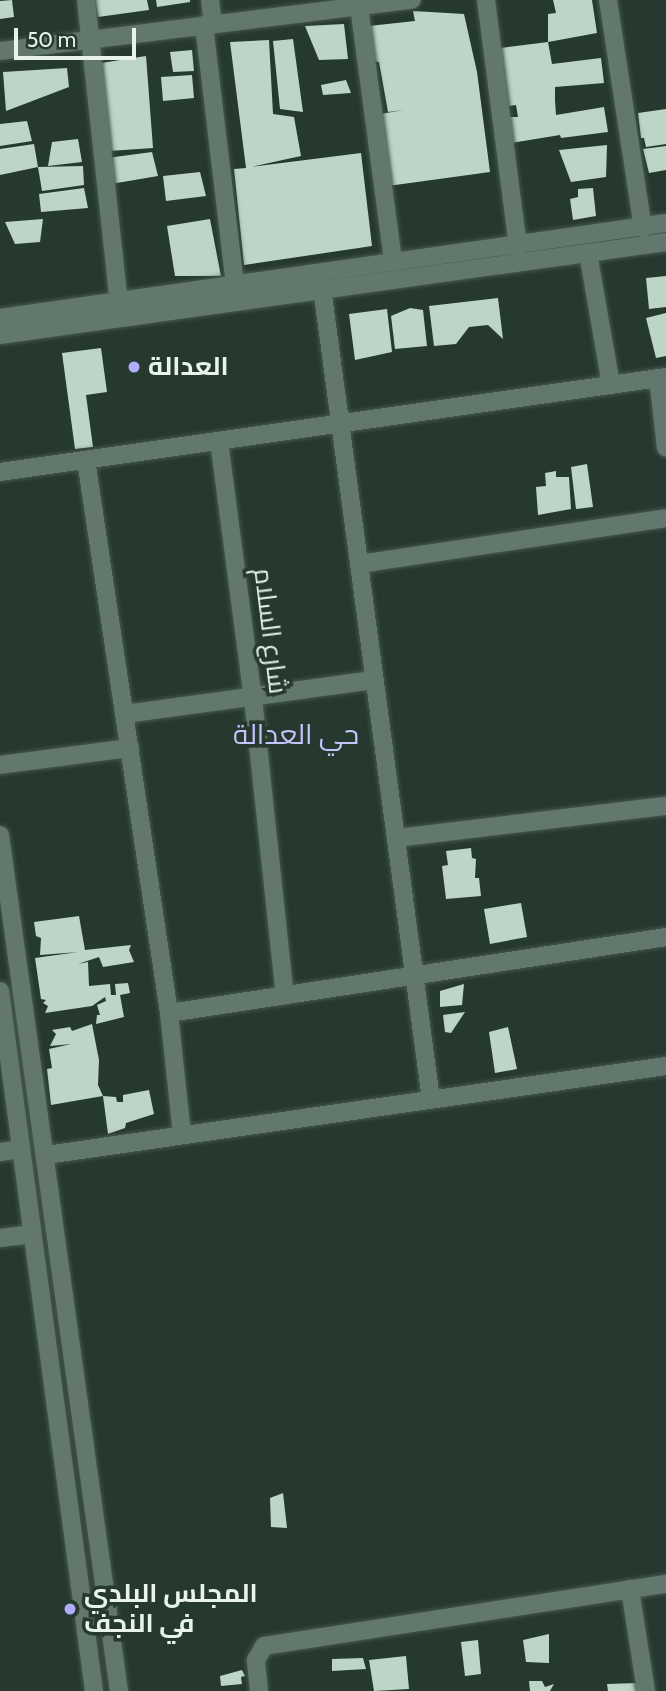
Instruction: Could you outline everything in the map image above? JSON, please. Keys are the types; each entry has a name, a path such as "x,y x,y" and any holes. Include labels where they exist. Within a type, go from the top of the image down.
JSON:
{"street":[{"path":"86,0 120,310"},
{"path":"210,0 209,24 235,284"},
{"path":"0,51 412,0"},
{"path":"486,0 518,247"},
{"path":"608,0 643,228"},
{"path":"359,6 393,262"},
{"path":"0,318 120,310 322,288 549,251 666,223"},
{"path":"0,335 235,284 518,247 587,253 666,242"},
{"path":"587,253 611,385"},
{"path":"322,288 431,1100"},
{"path":"0,472 662,378 666,449"},
{"name":"شارع السلام","path":"219,441 253,698 285,995"},
{"path":"86,460 169,1013 182,1134"},
{"path":"359,564 666,518"},
{"path":"125,714 374,680"},
{"path":"0,765 130,747"},
{"path":"396,838 666,806"},
{"path":"0,835 119,1691"},
{"path":"169,1013 666,937"},
{"path":"0,991 94,1691"},
{"path":"1,1011 25,1006"},
{"path":"46,1155 666,1066"},
{"path":"0,1152 22,1149"},
{"path":"0,1238 32,1234"},
{"path":"65,1482 90,1479"},
{"path":"259,1691 256,1660 264,1646 666,1584"},
{"path":"630,1589 646,1691"}],"building":[{"path":"12,0 14,17 0,19 0,1"},
{"path":"95,0 147,0 149,10 98,17"},
{"path":"156,0 190,0 190,2 157,7"},
{"path":"553,0 592,0 597,33 548,42 548,14 556,13"},
{"path":"413,11 464,14 477,72 490,172 388,186 380,114 404,110 388,112 379,62 374,61 369,26 415,21"},
{"path":"344,24 348,59 319,60 305,26"},
{"path":"293,39 303,112 280,109 273,41"},
{"path":"269,40 273,114 294,117 301,156 251,167 361,153 372,246 244,265 234,169 246,168 230,42"},
{"path":"548,42 552,64 601,58 604,83 555,87 556,115 604,107 608,132 561,138 560,135 511,143 510,117 518,117 516,105 509,106 501,48"},
{"path":"192,50 194,71 173,72 170,52"},
{"path":"146,56 153,148 109,151 101,63"},
{"path":"67,68 69,87 6,111 3,72"},
{"path":"192,75 194,98 163,101 161,77"},
{"path":"346,80 351,93 323,95 321,85"},
{"path":"666,109 666,144 646,147 644,138 641,138 638,113"},
{"path":"27,121 32,141 0,146 0,124"},
{"path":"78,139 82,162 48,166 52,142"},
{"path":"34,144 38,167 0,175 0,149"},
{"path":"607,145 606,177 571,182 559,150"},
{"path":"666,146 666,170 649,173 643,149"},
{"path":"152,152 158,176 111,184 107,158"},
{"path":"83,166 84,185 42,191 38,167"},
{"path":"200,172 206,196 166,201 163,176"},
{"path":"84,188 88,208 41,212 39,194"},
{"path":"593,188 596,216 573,220 570,199 578,197 578,189"},
{"path":"43,219 40,242 15,244 5,222"},
{"path":"210,219 221,276 175,276 167,226"},
{"path":"666,276 666,307 649,309 646,278"},
{"path":"498,298 503,339 488,325 469,327 456,344 434,346 429,306"},
{"path":"410,308 423,310 427,346 395,349 391,316"},
{"path":"387,309 392,352 355,360 349,314"},
{"path":"666,313 666,356 656,358 646,318"},
{"path":"101,348 107,392 86,395 93,447 75,449 62,353"},
{"path":"587,464 593,507 576,509 571,467"},
{"path":"556,471 556,477 569,477 571,509 538,515 536,487 546,486 545,473"},
{"path":"471,848 472,858 476,859 475,878 479,878 481,896 446,899 442,866 448,865 446,851"},
{"path":"521,903 527,937 490,944 484,909"},
{"path":"79,916 85,950 131,945 129,950 134,962 103,967 99,957 78,964 88,962 89,986 110,984 111,995 116,995 115,984 128,983 130,993 120,995 124,1017 96,1024 97,1015 100,1015 97,1005 106,1001 105,997 92,1006 45,1013 48,1006 43,1003 46,1000 41,999 35,958 78,952 40,955 41,938 36,936 34,922"},
{"path":"464,984 462,1005 440,1007 440,991"},
{"path":"465,1012 451,1033 445,1032 443,1015"},
{"path":"92,1024 99,1060 98,1085 103,1096 51,1105 47,1069 52,1068 49,1049 71,1044 50,1046 56,1034 52,1030 70,1027 72,1031"},
{"path":"508,1027 517,1069 495,1073 489,1032"},
{"path":"149,1090 154,1114 126,1123 125,1128 108,1134 103,1096 116,1097 117,1102 123,1102 123,1095"},
{"path":"283,1493 287,1528 271,1527 270,1498"},
{"path":"549,1634 549,1663 526,1662 523,1640"},
{"path":"478,1640 481,1674 465,1676 461,1642"},
{"path":"406,1656 409,1689 374,1691 369,1660"},
{"path":"363,1658 366,1669 332,1671 332,1659"},
{"path":"242,1670 245,1676 241,1677 242,1684 221,1686 220,1676"},
{"path":"529,1681 542,1681 545,1687 554,1684 550,1691 530,1691"},
{"path":"638,1683 639,1691 608,1691 607,1684"}],"place":[{"name":"العدالة","path":"134,367"},
{"name":"المجلس البلدي في النجف","path":"70,1609"}],"district":[{"name":"حي العدالة","path":"296,734"}]}
